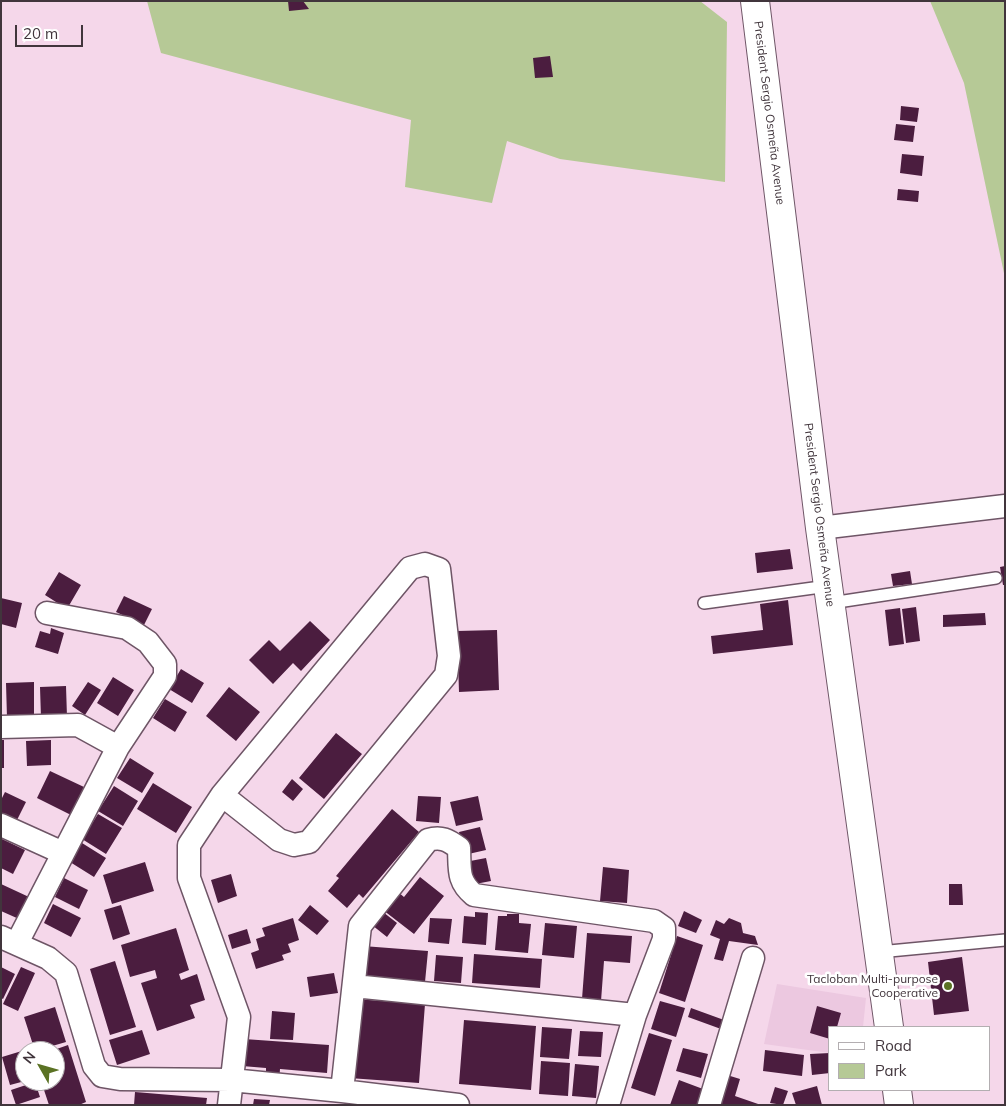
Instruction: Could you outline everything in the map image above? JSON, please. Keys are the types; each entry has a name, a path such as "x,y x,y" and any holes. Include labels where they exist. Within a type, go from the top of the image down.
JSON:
{"main road":[{"name":"President Sergio Osmeña Avenue","path":"755,1 820,528 889,1026"},
{"path":"897,1091 899,1105"}],"street":[{"path":"820,528 1005,506"},
{"path":"222,795 279,840 294,845 309,842 446,675 449,656 439,568 425,564 410,568 222,795 189,846 189,878 239,1017 229,1105"},
{"path":"47,613 127,628 148,642 165,664 165,676 118,747 63,853 9,940 48,958 66,973 94,1066 102,1076 120,1079 231,1080 458,1105"},
{"path":"1,726 78,725 118,747"},
{"path":"1,825 63,853"},
{"path":"342,1091 360,926 428,840 437,837 448,840 459,848 461,879 465,888 474,895 654,921 664,928 664,939 635,1015 608,1105"},
{"path":"709,1105 753,958"},
{"path":"354,986 635,1015"}],"lane":[{"path":"704,603 829,595 996,578"},
{"path":"879,952 1005,940"}],"shaded area":[{"path":"777,984 866,998 863,1026 828,1026 828,1053 764,1044"}],"green space":[{"path":"147,1 700,1 727,22 725,182 560,159 507,141 492,203 405,187 411,120 161,53"},
{"path":"930,1 1005,1 1005,278 964,83"}],"building":[{"path":"288,1 303,1 309,9 289,11"},
{"path":"550,56 553,77 535,78 533,58"},
{"path":"901,106 919,108 917,122 900,120"},
{"path":"896,124 915,126 913,142 894,140"},
{"path":"902,154 924,156 922,176 900,173"},
{"path":"898,189 919,191 918,202 897,200"},
{"path":"790,549 793,569 757,573 755,553"},
{"path":"1005,566 1005,585 1003,585 1000,567"},
{"path":"910,571 912,584 893,586 891,574"},
{"path":"59,572 81,585 67,609 45,595"},
{"path":"124,596 152,609 144,625 116,612"},
{"path":"1,598 22,603 16,628 1,624"},
{"path":"788,600 793,645 713,654 711,636 763,630 760,604"},
{"path":"916,607 920,641 906,643 902,609"},
{"path":"900,608 904,644 889,646 885,610"},
{"path":"985,613 986,625 943,627 943,615"},
{"path":"310,621 330,640 301,671 293,663 273,684 249,660 269,640 280,651"},
{"path":"51,628 64,633 58,654 35,647 40,631 50,634"},
{"path":"497,630 499,690 459,692 457,631"},
{"path":"181,669 204,683 192,703 169,689"},
{"path":"113,677 134,690 118,716 97,703"},
{"path":"34,682 34,717 7,718 6,683"},
{"path":"88,682 101,690 85,715 72,706"},
{"path":"66,686 67,717 41,718 40,687"},
{"path":"229,687 260,712 236,741 206,716"},
{"path":"165,699 187,712 175,732 153,718"},
{"path":"336,733 362,754 324,799 299,778"},
{"path":"1,740 4,740 4,768 1,768"},
{"path":"51,740 51,765 27,766 26,741"},
{"path":"130,758 154,773 142,793 117,778"},
{"path":"50,771 84,787 71,815 37,798"},
{"path":"292,779 303,789 293,801 282,792"},
{"path":"153,783 192,807 176,833 137,809"},
{"path":"114,786 138,801 123,826 98,811"},
{"path":"5,792 26,802 15,824 1,818 1,800"},
{"path":"418,796 441,797 439,823 416,821"},
{"path":"478,796 483,820 456,826 450,802"},
{"path":"392,809 419,832 363,898 359,894 347,908 328,891 339,878 336,876"},
{"path":"98,814 122,828 106,854 82,839"},
{"path":"480,827 486,850 464,855 459,832"},
{"path":"2,839 25,850 13,874 1,868"},
{"path":"82,843 106,858 94,877 70,862"},
{"path":"486,858 491,881 470,885 465,862"},
{"path":"145,862 154,891 112,904 103,875"},
{"path":"603,867 629,870 627,903 600,901"},
{"path":"231,874 237,896 218,903 211,880"},
{"path":"420,877 444,896 414,934 383,910 398,892 404,897"},
{"path":"64,878 88,890 79,909 55,897"},
{"path":"1,884 29,897 19,919 1,911"},
{"path":"949,884 962,884 963,905 949,905"},
{"path":"53,904 81,918 71,937 44,923"},
{"path":"121,905 130,934 113,940 104,910"},
{"path":"310,905 329,921 317,935 298,920"},
{"path":"684,911 702,920 696,933 678,926"},
{"path":"383,912 397,923 387,937 372,925"},
{"path":"475,912 488,913 486,945 462,943 464,916 475,917"},
{"path":"507,914 519,914 519,923 531,924 528,953 495,950 498,916 507,916"},
{"path":"293,918 299,940 288,944 291,952 282,955 284,960 256,969 251,953 259,950 256,939 265,936 262,928"},
{"path":"430,918 452,919 449,944 428,942"},
{"path":"729,918 741,923 743,933 755,936 758,945 729,941 723,961 714,959 720,939 710,935 716,920 724,924"},
{"path":"545,923 577,926 574,958 542,955"},
{"path":"176,928 189,970 179,974 181,980 197,974 205,1000 190,1005 195,1018 157,1031 141,983 157,978 155,970 130,977 121,945"},
{"path":"247,929 251,943 232,949 228,935"},
{"path":"587,933 632,936 630,963 604,961 601,1001 582,999"},
{"path":"677,936 703,945 685,1002 659,993"},
{"path":"363,946 428,951 425,982 360,978"},
{"path":"474,954 542,959 540,988 472,983"},
{"path":"436,955 463,957 461,983 434,981"},
{"name":"Tacloban Multi-purpose Cooperative","path":"962,957 969,1011 934,1015 928,962"},
{"path":"115,961 136,1027 110,1035 90,969"},
{"path":"1,967 15,974 3,999 1,998"},
{"path":"21,967 35,973 18,1011 3,1004"},
{"path":"334,973 338,993 310,997 307,977"},
{"path":"355,999 425,1004 419,1083 349,1078"},
{"path":"660,1001 685,1008 676,1037 651,1029"},
{"path":"817,1006 841,1013 837,1026 828,1026 828,1038 810,1033"},
{"path":"55,1007 66,1042 32,1041 24,1017"},
{"path":"691,1008 724,1020 721,1029 688,1017"},
{"path":"272,1011 295,1013 293,1040 270,1039"},
{"path":"464,1020 536,1026 531,1090 459,1084"},
{"path":"542,1027 572,1029 569,1059 540,1057"},
{"path":"142,1030 150,1054 117,1065 109,1040"},
{"path":"580,1031 603,1032 601,1057 578,1056"},
{"path":"649,1033 672,1040 655,1096 631,1088"},
{"path":"244,1039 329,1045 327,1073 280,1069 279,1082 266,1081 266,1068 242,1066"},
{"path":"68,1045 86,1102 79,1105 49,1105 44,1091 65,1091 65,1046"},
{"path":"683,1048 708,1054 701,1078 676,1071"},
{"path":"765,1050 804,1055 802,1076 763,1071"},
{"path":"15,1053 15,1084 10,1085 2,1057"},
{"path":"828,1053 828,1073 812,1075 810,1054"},
{"path":"541,1061 570,1063 568,1096 539,1094"},
{"path":"575,1064 599,1066 596,1098 572,1096"},
{"path":"727,1075 740,1079 735,1096 761,1105 718,1105"},
{"path":"679,1080 703,1089 697,1105 670,1105"},
{"path":"817,1086 822,1105 796,1105 792,1093"},
{"path":"775,1087 788,1091 783,1105 770,1103"},
{"path":"11,1090 38,1091 40,1097 16,1105"},
{"path":"135,1092 207,1098 206,1105 134,1105"},
{"path":"254,1099 270,1100 269,1105 253,1105"}],"place":[{"name":"Tacloban Multi-purpose Cooperative","path":"948,986"}]}
